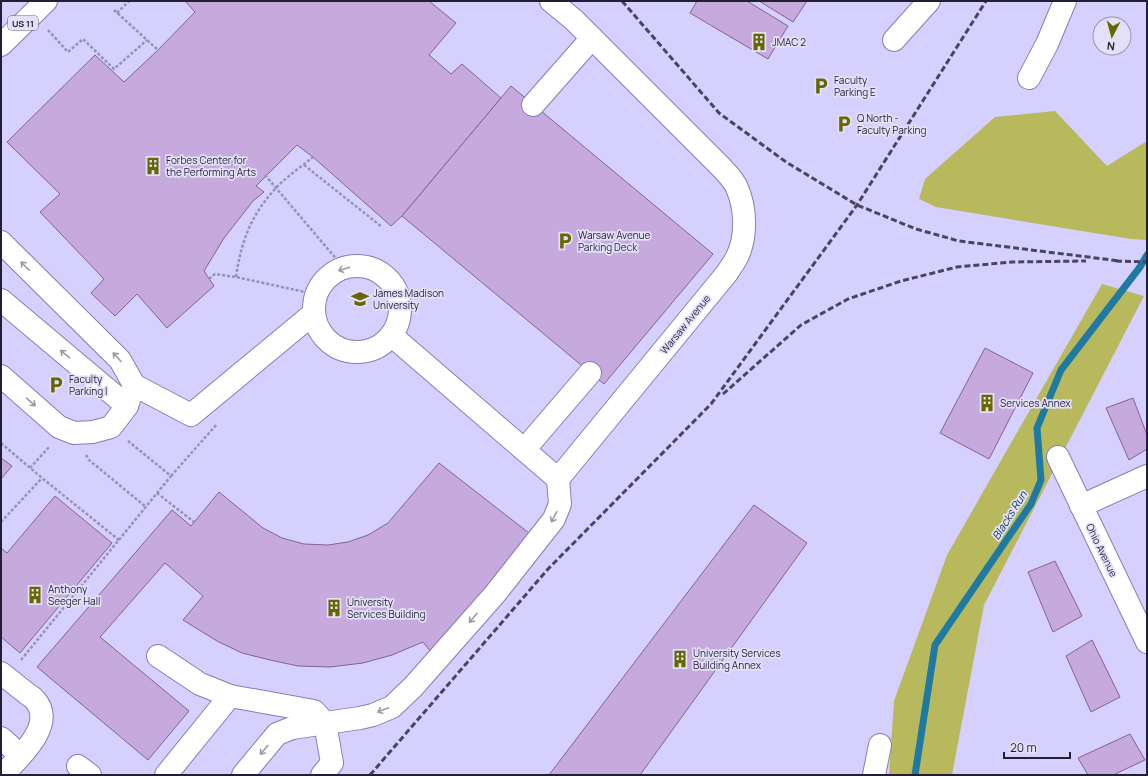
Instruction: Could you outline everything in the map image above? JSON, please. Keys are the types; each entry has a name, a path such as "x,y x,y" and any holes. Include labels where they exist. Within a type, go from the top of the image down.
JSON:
{"street":[{"name":"US 11","path":"1,45 46,1"},
{"name":"Warsaw Avenue","path":"551,1 574,20 722,168 737,186 743,204 744,223 742,242 737,257 727,273 558,479"},
{"path":"894,40 929,1"},
{"path":"1029,78 1047,44 1065,1"},
{"path":"533,105 592,38"},
{"path":"1,242 120,360 134,385 191,416 315,304 328,277 344,268 364,266 374,269 386,277 392,284 398,297 400,314 398,322 391,335 379,346 365,351 355,352 340,348 324,336 318,328 315,304"},
{"path":"1,300 127,406"},
{"path":"243,775 277,734 292,728 366,716 392,707 413,688 495,594 554,519 560,504 558,479 391,335"},
{"path":"524,450 590,372"},
{"path":"1,376 59,427 70,431 93,432 110,427 127,406 134,385"},
{"name":"Ohio Avenue","path":"1058,457 1147,642"},
{"path":"1081,506 1147,476"},
{"path":"158,656 200,684 230,696 314,711 325,723 332,763 322,775"},
{"path":"3,775 35,739 41,720 40,709 35,700 4,675"},
{"path":"166,775 230,696"},
{"path":"1,738 20,755"},
{"path":"874,775 880,745"}],"path":[{"path":"117,13 129,1"},
{"path":"114,10 158,50"},
{"path":"61,44 68,52 83,39 114,69 147,40"},
{"path":"236,277 239,257 246,233 258,210 276,188 313,157"},
{"path":"304,165 382,227"},
{"path":"265,175 344,268"},
{"path":"209,279 215,274 236,277 315,304"},
{"path":"4,675 119,540 171,476 110,427"},
{"path":"30,468 70,431 89,460 146,507"},
{"path":"1,443 119,540"},
{"path":"1,522 42,478"},
{"path":"157,493 194,522"}],"shaded area":[{"path":"1055,111 1107,166 1147,141 1147,240 1131,239 936,207 919,199 925,179 995,117"},
{"path":"1102,284 1144,296 984,605 952,775 889,775 894,701 947,555"}],"building":[{"name":"Forbes Center for the Performing Arts","path":"185,1 429,1 456,23 429,55 451,74 462,64 501,98 402,216 391,226 313,157 297,145 256,186 264,192 253,201 224,238 204,271 214,286 167,328 137,294 115,316 91,293 104,279 40,212 60,194 7,142 95,55 124,82 195,12"},
{"name":"JMAC 2","path":"697,1 747,1 788,26 768,59 690,13"},
{"path":"759,1 807,1 793,22"},
{"name":"Warsaw Avenue Parking Deck","path":"511,86 713,254 604,384 402,216"},
{"name":"Services Annex","path":"985,348 1033,373 989,459 940,433"},
{"path":"1133,398 1147,435 1147,449 1129,460 1106,408"},
{"path":"1,458 12,466 1,479"},
{"name":"University Services Building","path":"439,463 534,537 434,656 423,642 392,655 363,663 330,667 298,666 242,653 217,641 183,620 203,596 165,563 100,637 189,711 148,760 37,667 172,510 191,526 219,492 263,528 282,538 304,544 328,545 348,542 368,535 388,523"},
{"name":"Anthony Seeger Hall","path":"55,496 112,543 20,653 1,637 1,548 7,553"},
{"name":"University Services Building Annex","path":"754,505 807,543 640,775 549,775"},
{"path":"1055,561 1082,616 1053,632 1028,572"},
{"path":"1092,640 1120,697 1091,712 1066,656"},
{"path":"1130,734 1145,760 1113,775 1088,775 1078,758"}],"waterway":[{"name":"Blacks Run","path":"915,775 935,645 1031,504 1041,480 1037,428 1061,370 1140,267 1147,255"}],"railway":[{"path":"622,1 719,113 786,162 857,205 916,229 959,241 1120,261"},
{"path":"370,775 548,569 711,404 857,205 986,1"},
{"path":"723,394 801,325 848,299 901,281 957,267 1012,262 1086,261"},
{"path":"1116,261 1147,262"}],"place":[{"name":"JMAC 2","path":"759,42"},
{"name":"Faculty Parking E","path":"821,86"},
{"name":"Q North - Faculty Parking","path":"844,124"},
{"name":"Forbes Center for the Performing Arts","path":"153,166"},
{"name":"Warsaw Avenue Parking Deck","path":"565,241"},
{"name":"James Madison University","path":"360,299"},
{"name":"Faculty Parking I","path":"56,385"},
{"name":"Services Annex","path":"987,403"},
{"name":"Anthony Seeger Hall","path":"35,595"},
{"name":"University Services Building","path":"334,608"},
{"name":"University Services Building Annex","path":"680,659"}]}
